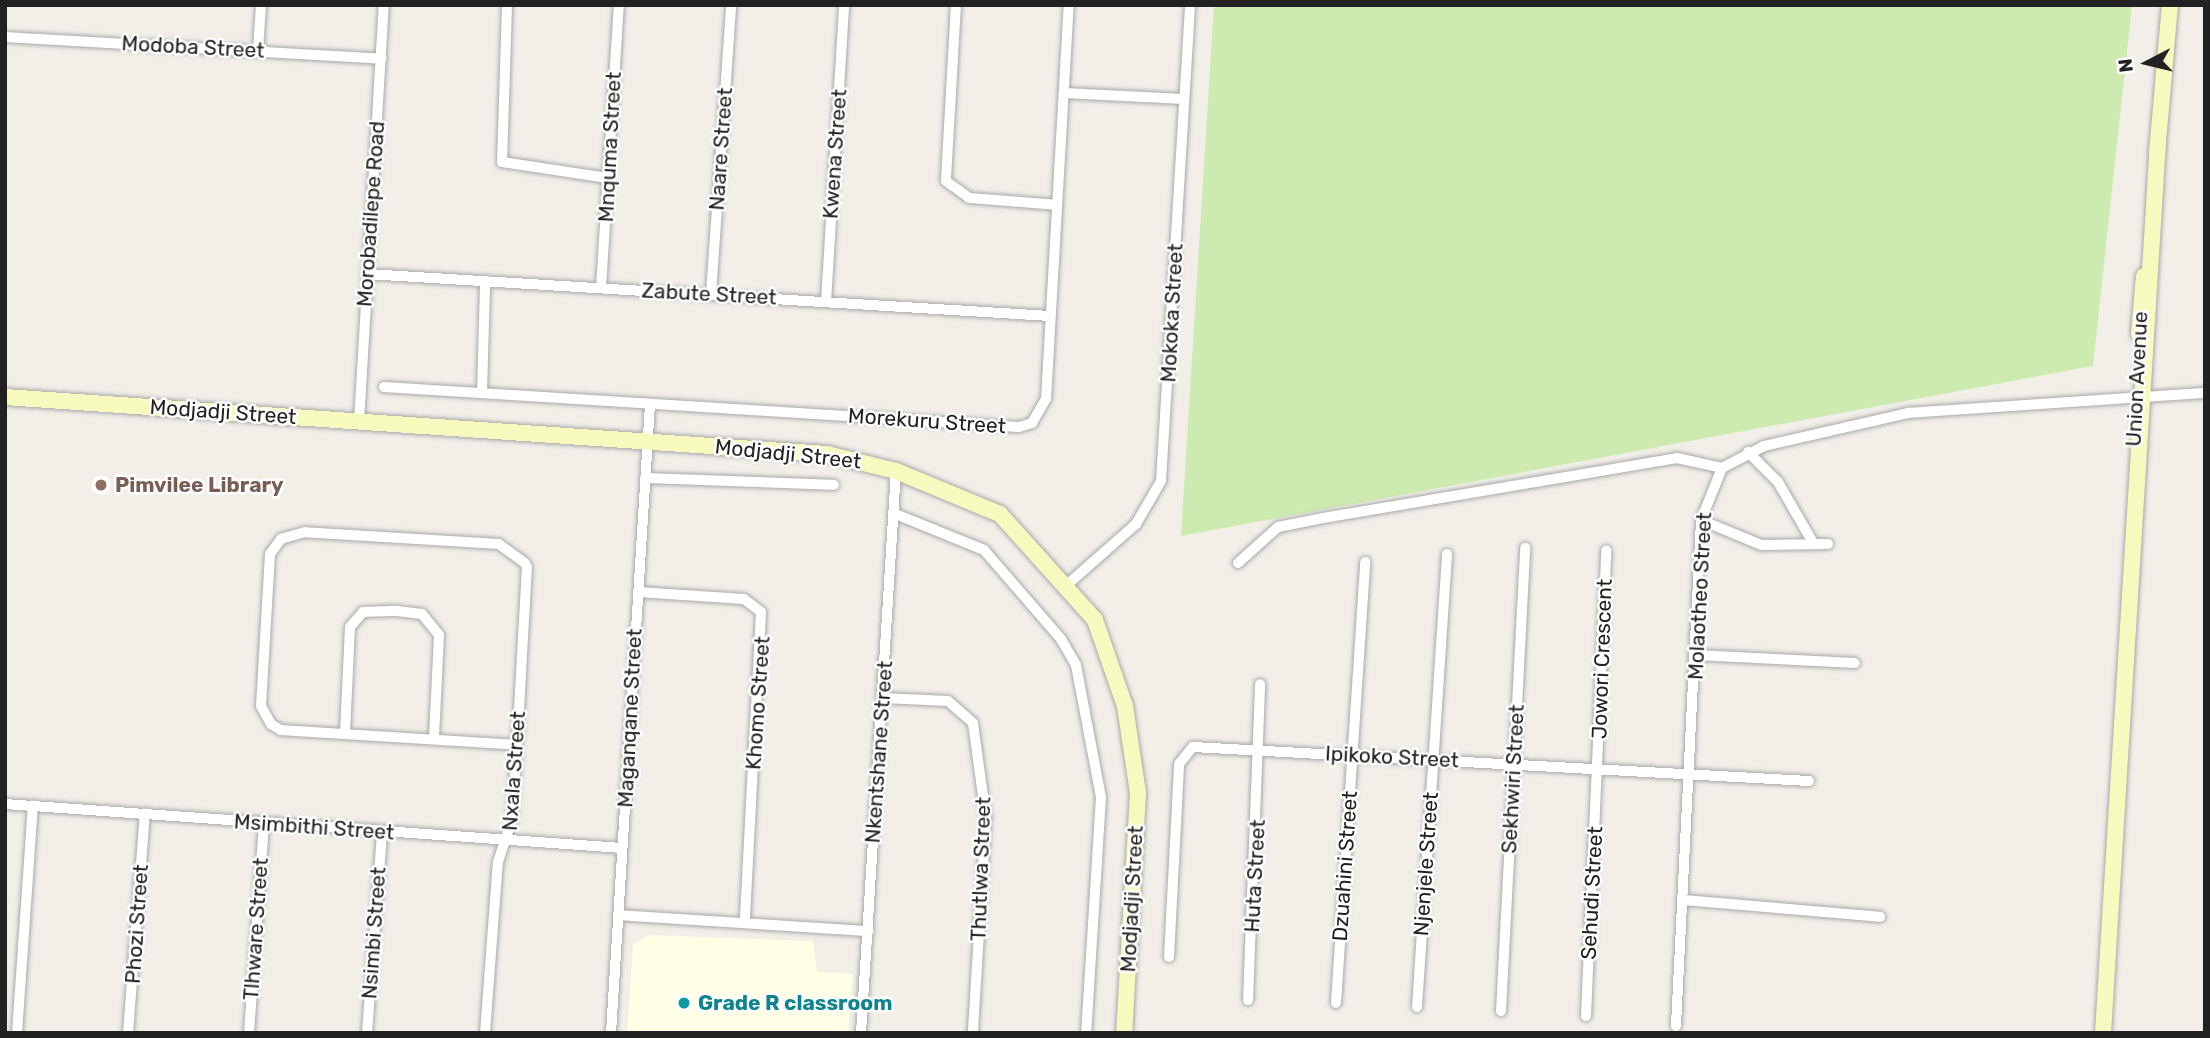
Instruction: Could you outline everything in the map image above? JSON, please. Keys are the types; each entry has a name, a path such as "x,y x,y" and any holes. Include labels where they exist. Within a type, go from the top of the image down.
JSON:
{"street":[{"path":"258,51 261,5"},
{"name":"Morobadilepe Road","path":"359,422 384,5"},
{"path":"507,5 502,162 608,178"},
{"name":"Mnquma Street","path":"601,288 619,5"},
{"name":"Naare Street","path":"711,294 731,5"},
{"name":"Kwena Street","path":"826,302 844,5"},
{"path":"956,5 946,181 969,198 1057,205"},
{"name":"Morekuru Street","path":"384,387 1025,426 1045,404 1069,5"},
{"name":"Mokoka Street","path":"1068,584 1136,524 1161,481 1190,5"},
{"name":"Union Avenue","path":"2103,1033 2132,617 2140,397 2170,5"},
{"name":"Modoba Street","path":"5,37 381,59"},
{"path":"1064,93 1184,99"},
{"name":"Zabute Street","path":"368,274 1050,316"},
{"path":"482,393 485,283"},
{"path":"1238,563 1278,527 1677,458 1722,468 1748,452 1908,413 2205,393"},
{"name":"Modjadji Street","path":"5,397 827,454 897,471 1000,514 1068,584 1101,631 1113,661 1136,770 1124,1033"},
{"name":"Maganqane Street","path":"611,1033 650,404"},
{"path":"1748,452 1778,482 1812,541"},
{"name":"Molaotheo Street","path":"1676,1026 1701,520 1722,468"},
{"name":"Nkentshane Street","path":"861,1033 897,471"},
{"path":"645,478 834,485"},
{"path":"893,513 984,550 1061,639 1076,665 1101,797 1086,1033"},
{"path":"1701,520 1761,545 1812,541 1828,544"},
{"name":"Nxala Street","path":"345,733 281,730 262,713 270,554 281,539 305,532 499,544 517,551 527,567 517,745 509,841 498,862 485,1033"},
{"name":"Sekhwiri Street","path":"1501,1011 1525,548"},
{"name":"Jowori Crescent","path":"1598,769 1606,550"},
{"name":"Njenjele Street","path":"1417,1007 1447,554"},
{"name":"Dzuahini Street","path":"1336,1003 1366,562"},
{"name":"Khomo Street","path":"638,592 744,599 761,612 745,922"},
{"path":"434,737 439,635 422,614 397,611 363,612 350,628 345,733 434,737 517,745"},
{"path":"1696,655 1855,663"},
{"path":"1260,684 1262,752"},
{"name":"Thutlwa Street","path":"883,698 948,701 973,723 986,801 973,1033"},
{"name":"Ipikoko Street","path":"1169,957 1181,757 1193,747 1809,781"},
{"name":"Huta Street","path":"1248,1000 1262,752"},
{"name":"Sehudi Street","path":"1586,1016 1598,769"},
{"name":"Msimbithi Street","path":"5,804 622,848"},
{"path":"17,1033 33,806"},
{"name":"Phozi Street","path":"128,1033 145,814"},
{"name":"Tlhware Street","path":"249,1033 264,824"},
{"name":"Nsimbi Street","path":"367,1033 382,832"},
{"path":"1683,900 1880,916"},
{"path":"618,915 868,931"}],"shaded area":[{"path":"648,935 813,941 817,972 853,974 848,1033 627,1033 633,945"}],"green space":[{"path":"1214,5 2132,5 2093,366 1181,536"}],"place":[{"name":"Pimvilee Library","path":"101,485"},
{"name":"Grade R classroom","path":"684,1003"}]}
